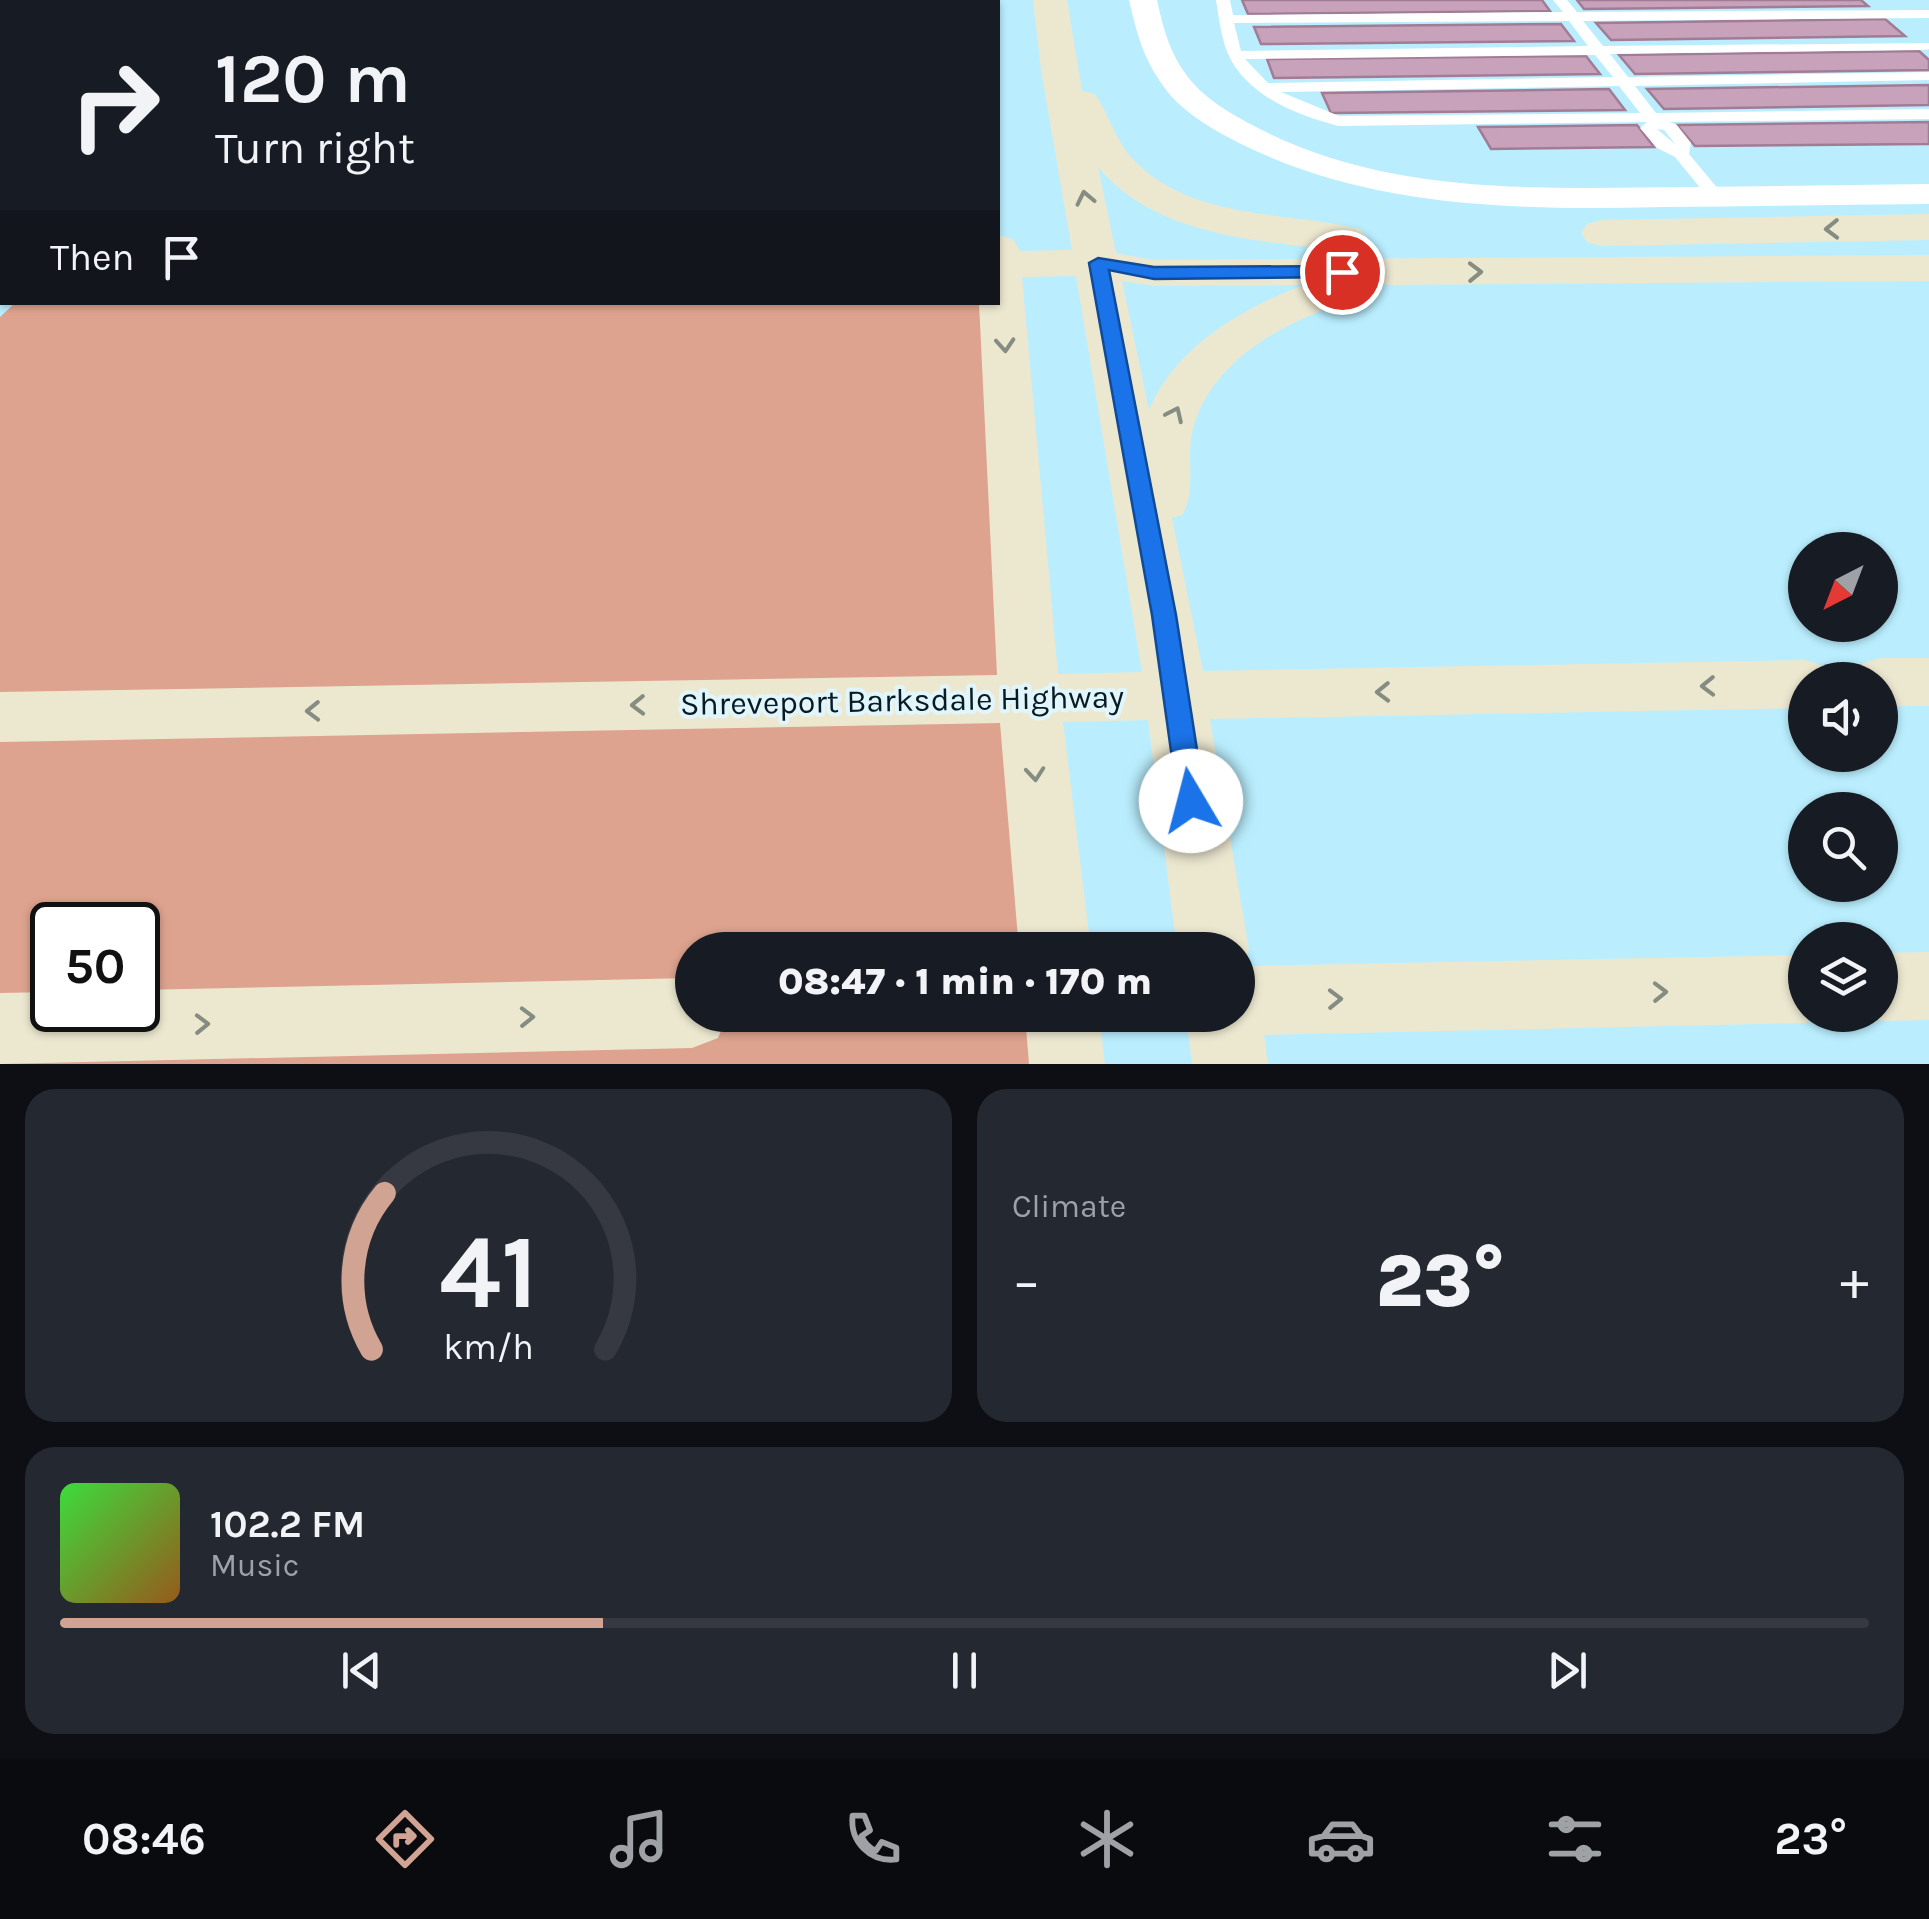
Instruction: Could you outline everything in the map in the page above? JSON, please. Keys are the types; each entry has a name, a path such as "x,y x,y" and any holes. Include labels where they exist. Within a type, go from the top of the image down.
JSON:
{"main road":[{"path":"1050,0 1059,70 1164,615 1210,932"},
{"path":"1059,70 1087,108 1111,158 1128,177 1154,194 1250,226 1345,238"},
{"path":"1098,263 1152,242 1929,227"},
{"path":"1000,264 1098,263 1154,273 1929,268"},
{"path":"1164,615 1162,470 1168,428 1186,390 1242,334 1279,310 1326,292 1408,272"},
{"path":"1000,278 1035,776 1052,932"},
{"name":"Shreveport Barksdale Highway","path":"0,717 1788,684"},
{"path":"1898,987 1929,986"},
{"path":"1255,1001 1788,989"},
{"path":"0,1029 675,1014"},
{"path":"1064,1032 1068,1064"},
{"path":"1225,1032 1230,1064"}],"street":[{"path":"1142,0 1143,20 1162,69 1196,104 1288,153 1334,168 1455,192 1533,199 1929,194"}],"lane":[{"path":"1224,0 1237,54 1267,88 1313,115 1350,122 1929,114"},
{"path":"1560,0 1654,120 1670,127 1685,146 1681,154 1716,196"},
{"path":"1874,0 1927,48"},
{"path":"1227,19 1929,14"},
{"path":"1237,54 1927,48"},
{"path":"1267,88 1929,76"}],"shaded area":[{"path":"13,305 979,305 1023,932 675,932 675,1032 1031,1032 1034,1064 0,1064 0,317"}],"building":[{"path":"1242,0 1542,0 1550,11 1248,14"},
{"path":"1577,0 1861,0 1868,6 1584,9"},
{"path":"1885,19 1905,36 1611,40 1596,23"},
{"path":"1561,24 1574,41 1261,44 1254,27"},
{"path":"1919,51 1929,60 1929,70 1635,74 1619,55"},
{"path":"1586,56 1600,74 1274,78 1267,59"},
{"path":"1929,85 1929,105 1664,109 1647,89"},
{"path":"1609,89 1625,110 1331,113 1322,93"},
{"path":"1929,122 1929,144 1695,146 1677,125"},
{"path":"1637,125 1654,147 1491,149 1478,127"}],"route":[{"path":"1191,801 1164,615 1098,263 1154,273 1342,272"}]}
